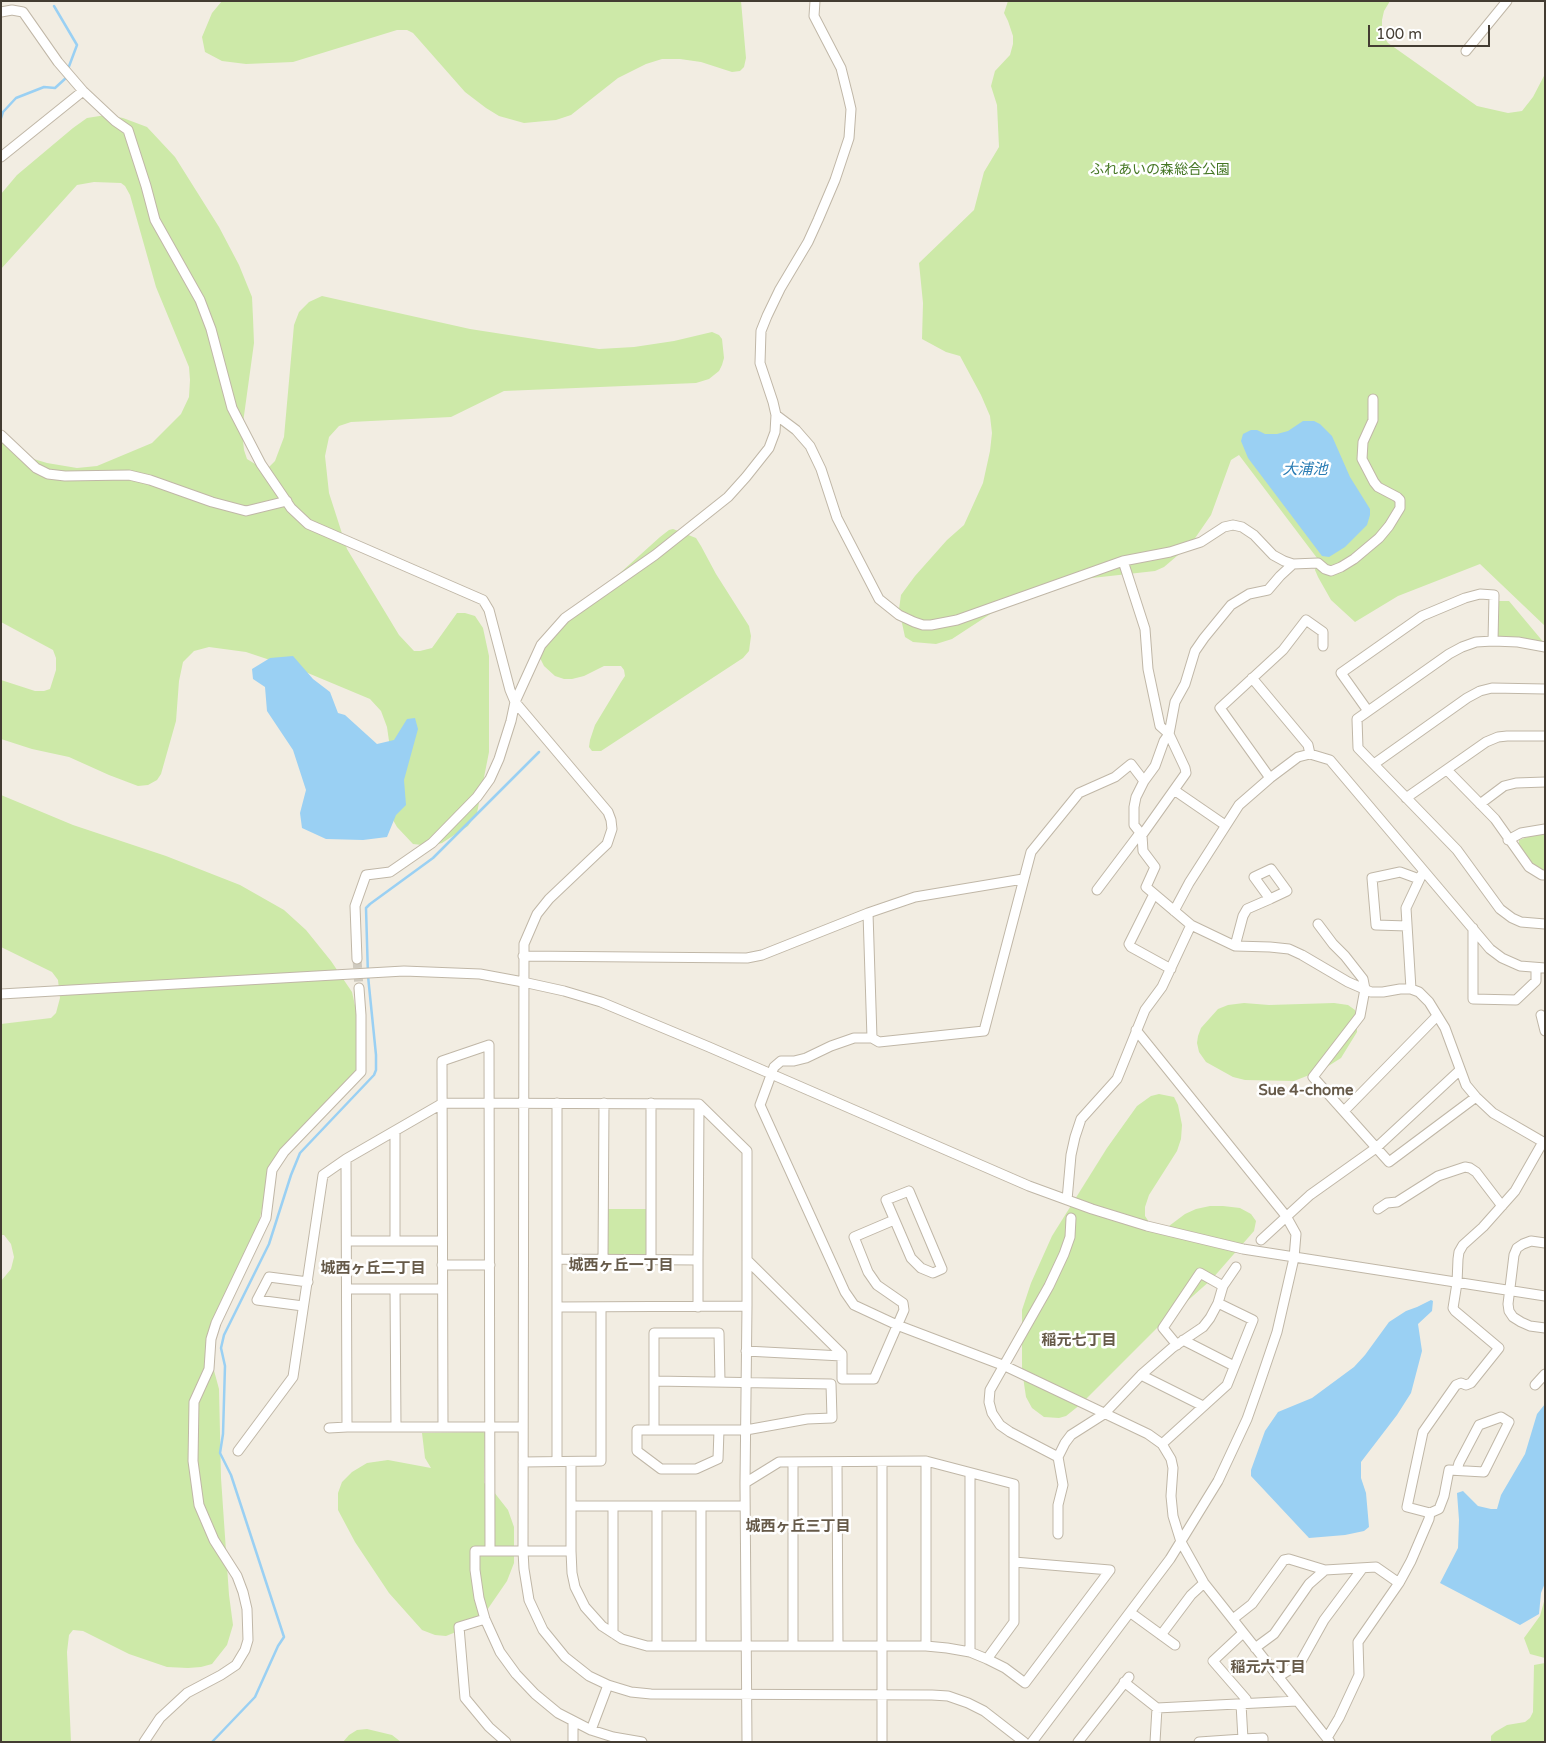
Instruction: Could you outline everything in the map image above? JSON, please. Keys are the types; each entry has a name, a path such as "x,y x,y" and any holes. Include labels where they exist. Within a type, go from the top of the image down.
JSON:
{"street":[{"path":"357,959 356,906 366,875 390,872 432,843 477,797 490,779 499,759 515,702 540,645 565,618 655,555 728,497 770,448 775,432 776,415 760,362 761,331 766,316 780,289 808,242 835,180 849,138 851,109 848,96 841,68 814,16 815,1"},
{"path":"1466,51 1507,1"},
{"path":"1,12 12,10 23,12 58,62 83,91 115,121 128,130 155,220 200,300 232,408 261,464 291,508 308,524 483,600 490,610 510,690 515,702 608,812 612,820 611,837 607,844 549,899 537,914 524,944 523,1551 529,1600 543,1630 565,1657 589,1676 608,1685 631,1692 651,1694 882,1694 948,1696 984,1711 1024,1742"},
{"path":"1,157 83,91"},
{"path":"776,415 796,430 810,446 821,469 838,518 879,599 894,612 914,622 931,625 957,620 1123,561 1170,552 1201,542 1224,527 1233,525 1242,527 1254,535 1273,555 1293,564 1318,563 1331,571 1341,567 1379,538 1390,526 1400,510 1401,504 1397,497 1378,487 1364,467 1362,460 1363,442 1374,420 1373,399"},
{"path":"1,435 36,468 48,474 65,476 129,475 246,511 287,501"},
{"path":"1097,890 1186,773 1169,734 1160,726 1148,669 1146,629 1123,561"},
{"path":"1293,564 1268,590 1249,594 1231,605 1195,651 1185,684 1175,702 1169,734 1164,741 1155,766 1144,781 1136,797 1134,825 1141,834 1143,851 1155,867 1146,887 1191,925 1235,946 1288,949 1302,954 1348,982 1371,992 1411,989 1425,996 1445,1028 1466,1085 1476,1098 1493,1113 1544,1143 1515,1191 1483,1227 1463,1245 1458,1259 1453,1308 1499,1348 1471,1384 1466,1386 1461,1383 1456,1385 1423,1432 1407,1507 1430,1513 1439,1509 1444,1496 1449,1470 1484,1472 1509,1422 1500,1417 1479,1425 1457,1470"},
{"path":"1368,711 1341,673 1422,616 1465,598 1480,594 1494,594 1493,641"},
{"path":"1270,778 1220,708 1283,650 1306,620 1323,632 1323,646"},
{"path":"1545,647 1518,642 1493,641 1476,642 1462,647 1449,654 1357,719 1358,748 1457,850 1500,909 1521,922 1545,924"},
{"path":"1252,678 1308,745 1310,754"},
{"path":"1374,764 1480,691 1492,688 1545,689"},
{"path":"1406,798 1486,742 1498,737 1545,736"},
{"path":"1174,911 1189,883 1238,805 1298,757 1310,754 1330,760 1424,869 1473,928 1490,949 1502,958 1520,966 1540,968 1536,981 1516,1000 1472,999 1473,928"},
{"path":"1144,781 1131,764 1115,777 1079,794 1031,852 984,1031 879,1042 872,1038 854,1038 806,1058 794,1061 781,1061 774,1066 760,1105 845,1292 854,1305 897,1325 1005,1366 1148,1434 1162,1444 1171,1460 1173,1468 1171,1507 1181,1542 1204,1583 1328,1740 1358,1675 1358,1642 1399,1583 1411,1561 1430,1513"},
{"path":"1446,770 1495,820 1529,867 1545,876"},
{"path":"1480,804 1504,786 1516,783 1545,782"},
{"path":"1174,790 1225,825"},
{"path":"1508,840 1521,833 1545,829"},
{"path":"1411,989 1406,908 1424,869"},
{"path":"1406,926 1376,925 1372,878 1400,872 1419,879"},
{"path":"523,956 747,958 762,955 868,913 915,897 1023,879"},
{"path":"1154,894 1129,944 1131,948 1171,970"},
{"path":"1235,946 1243,916 1247,909 1270,900"},
{"path":"868,913 872,1038"},
{"path":"1318,924 1363,979 1365,989 1360,1016 1313,1077 1376,1148 1389,1162 1476,1098"},
{"path":"1067,1200 1071,1154 1081,1119 1117,1079 1145,1010 1154,995 1162,987 1191,925"},
{"path":"1,994 404,971 480,974 523,982 601,1002 1029,1186 1147,1226 1242,1249 1545,1296"},
{"path":"144,1742 160,1718 186,1693 236,1665 245,1650 248,1640 247,1609 243,1592 236,1576 214,1540 199,1505 193,1461 194,1402 209,1369 211,1339 216,1323 266,1218 272,1170 289,1147 361,1072 359,988"},
{"path":"1542,1015 1545,1031"},
{"path":"1344,1111 1437,1016"},
{"path":"1032,1742 1131,1613 1181,1542 1218,1481 1247,1419 1277,1332 1294,1258 1296,1234 1286,1216 1136,1030"},
{"path":"443,1427 442,1061 490,1044 490,1551"},
{"path":"1260,1240 1310,1195 1376,1148 1460,1070"},
{"path":"238,1452 293,1377 323,1175 346,1159 443,1103 700,1104 746,1152 745,1506 747,1742"},
{"path":"557,1103 557,1461"},
{"path":"603,1260 604,1103"},
{"path":"651,1103 651,1260"},
{"path":"698,1307 700,1104"},
{"path":"395,1131 395,1241"},
{"path":"346,1159 347,1427"},
{"path":"1378,1209 1387,1203 1396,1202 1438,1176 1466,1167 1476,1172 1502,1206"},
{"path":"909,1191 942,1269 933,1273 921,1268 911,1258 894,1220 886,1200 909,1191"},
{"path":"1058,1457 1000,1425 992,1413 989,1402 990,1390 1049,1286 1064,1254 1070,1238 1071,1218"},
{"path":"747,1260 842,1354 842,1379 874,1379 904,1310 903,1303 877,1285 868,1272 854,1237 894,1220"},
{"path":"347,1241 442,1241"},
{"path":"1545,1243 1531,1241 1517,1248 1514,1255 1509,1290 1509,1311 1513,1317 1530,1326 1545,1328"},
{"path":"557,1259 698,1260"},
{"path":"442,1265 490,1265"},
{"path":"1058,1534 1058,1506 1063,1485 1058,1457 1065,1443 1071,1435 1104,1414 1141,1375 1180,1342 1202,1327 1210,1318 1218,1303 1223,1286 1236,1267"},
{"path":"1223,1286 1200,1273 1163,1328 1180,1342 1234,1366"},
{"path":"303,1306 257,1300 270,1277 308,1282"},
{"path":"347,1289 442,1289"},
{"path":"395,1289 396,1427"},
{"path":"1162,1444 1227,1385 1253,1320 1218,1303"},
{"path":"557,1307 747,1306"},
{"path":"523,1462 601,1461 601,1307"},
{"path":"654,1430 654,1333 719,1333 720,1381"},
{"path":"746,1350 842,1356"},
{"path":"1535,1385 1545,1374"},
{"path":"1141,1375 1204,1406"},
{"path":"654,1381 746,1381 831,1384 832,1418 807,1419 746,1430 718,1430 637,1430 637,1451 661,1469 696,1469 718,1459 718,1430"},
{"path":"330,1428 523,1427"},
{"path":"571,1462 571,1551 575,1587 585,1607 602,1626 613,1634 634,1643 657,1646 926,1646 947,1648 970,1652 987,1659 1005,1668 1025,1682 1110,1570 1014,1562"},
{"path":"745,1482 779,1462 926,1462 1014,1484 1014,1622 987,1659"},
{"path":"793,1462 793,1646"},
{"path":"837,1462 838,1646"},
{"path":"882,1462 882,1742"},
{"path":"926,1462 926,1646"},
{"path":"970,1473 970,1652"},
{"path":"571,1506 745,1506"},
{"path":"613,1506 613,1634"},
{"path":"657,1506 657,1646"},
{"path":"701,1506 701,1646"},
{"path":"571,1551 475,1552 475,1570 479,1598 485,1619 500,1652 516,1674 535,1694 558,1713 613,1739 642,1742"},
{"path":"1233,1619 1252,1604 1284,1560 1288,1559 1325,1570 1376,1567 1399,1583"},
{"path":"1278,1677 1300,1662 1324,1620 1362,1569"},
{"path":"1255,1648 1274,1634 1310,1584 1325,1570"},
{"path":"1161,1634 1190,1596 1204,1583"},
{"path":"1131,1613 1175,1645"},
{"path":"485,1619 459,1627 465,1698 489,1727 506,1742"},
{"path":"1243,1633 1213,1661 1246,1699 1244,1704 1243,1739"},
{"path":"1078,1742 1127,1680 1157,1708 1297,1701"},
{"path":"591,1730 608,1685"},
{"path":"1155,1742 1157,1708"},
{"path":"572,1742 573,1721"},
{"path":"1199,1742 1263,1738 1263,1742"}],"green space":[{"path":"222,1 741,1 746,58 744,67 740,71 732,72 701,62 662,59 646,64 618,78 571,115 556,120 524,123 499,116 465,92 413,33 407,30 397,30 293,62 246,64 222,61 205,52 202,37 212,13"},
{"name":"ふれあいの森総合公園","path":"1008,1 1390,1 1384,11 1382,20 1382,34 1388,43 1477,106 1508,113 1522,111 1533,97 1545,74 1545,626 1480,564 1398,596 1355,622 1331,600 1315,570 1317,558 1239,455 1231,460 1211,515 1191,544 1164,567 1155,571 1083,579 1021,594 952,639 936,644 913,642 905,637 899,609 901,595 947,540 964,525 983,483 990,451 992,433 990,416 960,356 946,352 922,339 923,303 919,263 974,210 984,172 999,147 997,105 991,86 995,71 1010,55 1013,44 1013,36 1004,13"},
{"path":"106,115 123,118 147,127 175,157 219,227 239,265 252,297 254,343 242,430 244,450 247,459 260,467 269,467 275,461 284,437 294,325 299,312 309,302 322,296 470,329 599,349 634,347 674,341 712,332 719,335 722,339 724,358 719,371 709,379 696,383 504,391 451,417 351,422 339,426 329,437 325,456 329,493 347,549 399,635 414,651 420,651 432,648 457,613 475,616 483,628 489,656 489,752 477,813 468,826 442,843 431,846 413,844 397,827 389,813 390,748 387,727 381,711 370,699 303,671 246,652 209,647 194,651 183,662 179,681 176,721 161,774 157,780 148,785 138,786 69,757 32,749 1,739 1,680 35,691 50,689 56,670 56,658 53,650 1,622 1,440 27,457 47,463 77,468 97,466 152,443 181,414 189,397 189,367 156,287 130,195 121,183 94,182 77,185 1,269 1,194 17,175 73,128 87,118"},
{"path":"673,529 696,538 701,546 716,574 749,626 751,636 749,651 743,658 601,751 592,751 589,747 595,725 625,676 624,670 621,666 604,666 584,676 564,679 555,676 544,666 540,658 539,646 660,537"},
{"path":"1499,601 1509,601 1545,644 1530,640 1497,637"},
{"path":"1,795 73,825 166,856 240,885 284,910 306,930 331,961 352,992 359,1016 359,1072 313,1120 268,1179 256,1237 213,1323 209,1352 219,1389 221,1478 229,1595 233,1625 227,1645 212,1664 188,1668 167,1667 129,1654 83,1631 73,1630 69,1635 67,1652 71,1742 1,1742 1,1281 11,1269 14,1257 11,1244 4,1235 1,1235 1,1024 51,1018 56,1013 60,998 58,980 52,972 1,947"},
{"path":"1537,834 1545,834 1545,871 1534,866 1525,857 1519,844 1519,840"},
{"path":"1244,1003 1269,1005 1334,1003 1348,1005 1355,1010 1357,1015 1357,1032 1341,1058 1322,1070 1294,1081 1245,1080 1233,1077 1206,1062 1199,1052 1198,1036 1201,1028 1218,1009 1228,1005"},
{"path":"1159,1094 1174,1097 1178,1105 1182,1125 1181,1139 1177,1151 1149,1195 1145,1207 1145,1216 1151,1225 1159,1228 1169,1226 1185,1214 1196,1209 1223,1206 1240,1208 1251,1214 1256,1221 1254,1231 1212,1279 1157,1328 1081,1404 1066,1416 1059,1418 1044,1417 1032,1408 1026,1397 1022,1370 1022,1310 1031,1283 1052,1236 1107,1148 1137,1106 1151,1096"},
{"path":"608,1209 647,1209 647,1253 645,1255 608,1254"},
{"path":"422,1433 485,1433 484,1483 490,1487 508,1510 514,1527 514,1563 507,1581 485,1613 456,1632 446,1636 435,1635 422,1630 389,1593 355,1542 338,1510 338,1493 342,1482 352,1472 367,1463 388,1460 431,1468 425,1458"},
{"path":"1545,1598 1545,1658 1530,1654 1524,1638 1540,1616"},
{"path":"1545,1663 1545,1742 1491,1742 1491,1736 1495,1732 1507,1725 1525,1722 1530,1718 1533,1712 1534,1665"},
{"path":"367,1729 392,1735 401,1742 343,1742 357,1730"}],"water":[{"name":"大浦池","path":"1303,421 1314,421 1320,424 1332,436 1350,477 1370,509 1367,525 1345,547 1329,557 1322,556 1248,458 1241,441 1243,434 1251,430 1257,430 1265,434 1277,434 1288,431"},
{"path":"293,656 313,679 330,692 338,713 345,715 377,744 394,740 407,719 415,718 418,729 404,780 406,805 396,815 387,837 363,840 326,839 302,828 300,813 306,790 293,750 267,711 265,687 253,679 252,669 270,658"},
{"path":"1431,1300 1433,1301 1432,1311 1418,1324 1422,1351 1411,1393 1397,1415 1361,1462 1361,1478 1366,1493 1369,1527 1364,1531 1345,1535 1309,1538 1251,1476 1251,1470 1265,1431 1278,1412 1312,1398 1354,1367 1389,1322 1406,1311"},
{"path":"1545,1404 1545,1583 1541,1593 1539,1614 1520,1625 1440,1583 1458,1548 1459,1520 1457,1493 1463,1491 1478,1506 1497,1509 1501,1495 1525,1454 1537,1414"}],"waterway":[{"path":"54,6 77,45 68,69"},
{"path":"1,118 3,112 16,98 44,87 55,88 67,77"},
{"path":"212,1742 255,1697 284,1637 231,1475 220,1453 223,1434 225,1366 221,1348 224,1335 269,1244 300,1153 374,1075 376,1070 368,976 366,908 433,858 539,752"}],"tunnel":[{"path":"357,959 359,988"}],"district":[{"name":"Sue 4-chome","path":"1306,1091"},
{"name":"城西ヶ丘一丁目","path":"621,1266"},
{"name":"城西ヶ丘二丁目","path":"373,1269"},
{"name":"稲元七丁目","path":"1079,1341"},
{"name":"城西ヶ丘三丁目","path":"798,1527"},
{"name":"稲元六丁目","path":"1268,1668"}]}
